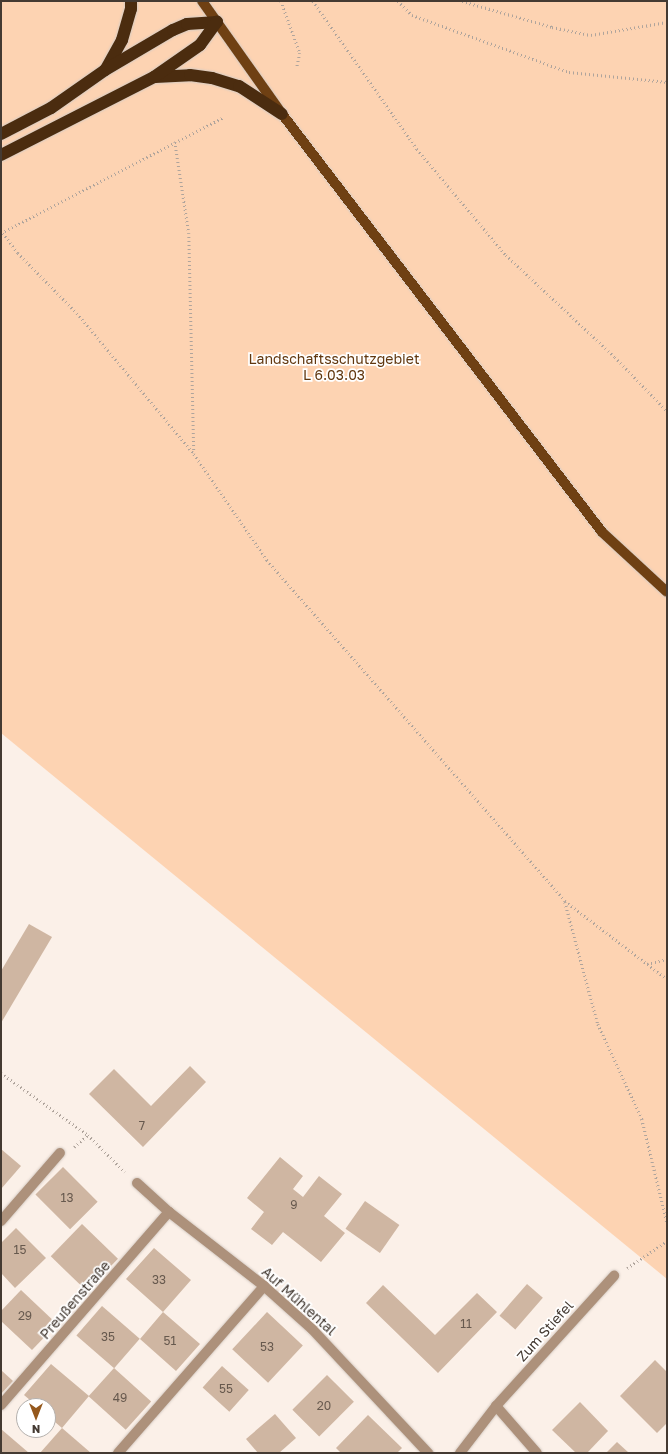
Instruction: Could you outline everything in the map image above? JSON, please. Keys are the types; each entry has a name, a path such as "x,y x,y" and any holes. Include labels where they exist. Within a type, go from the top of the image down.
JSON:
{"highway":[{"path":"105,70 122,40 131,10 131,1"},
{"path":"1,134 51,108 105,70 172,30 187,24 217,22"},
{"path":"1,155 154,77 200,45 217,22"},
{"path":"154,77 190,75 218,80 238,86 282,114"}],"main road":[{"path":"202,1 282,114 602,532 667,592"}],"street":[{"path":"1,1221 60,1153"},
{"name":"Auf Mühlental","path":"137,1183 169,1212 264,1286 312,1329 428,1453"},
{"name":"Preußenstraße","path":"1,1405 169,1212"},
{"name":"Zum Stiefel","path":"460,1453 496,1406 614,1276"},
{"path":"118,1453 264,1286"},
{"path":"496,1406 537,1453"}],"path":[{"path":"281,1 300,53 297,67"},
{"path":"313,1 417,149 506,255 667,411"},
{"path":"398,1 412,15 569,72 667,82"},
{"path":"462,1 473,6 591,35 667,22"},
{"path":"473,6 476,1"},
{"path":"224,117 2,233 18,253 77,313 194,454 267,560 565,901 667,979"},
{"path":"175,142 189,233 194,454"},
{"path":"565,901 598,1024 642,1119 667,1222"},
{"path":"646,964 667,959"},
{"path":"1,1073 88,1135 137,1183"},
{"path":"614,1276 667,1241"}],"green space":[{"name":"Landschaftsschutzgebiet L 6.03.03","path":"1,1 667,1 667,1279 1,733"}],"building":[{"path":"29,924 52,937 1,1023 1,971"},
{"path":"190,1066 206,1082 143,1147 89,1094 114,1069 151,1106"},
{"path":"1,1149 21,1166 1,1189"},
{"path":"280,1157 303,1176 293,1189 303,1197 319,1176 342,1194 324,1216 345,1233 321,1262 283,1232 272,1245 251,1229 264,1212 247,1198"},
{"path":"63,1167 98,1202 70,1229 35,1195"},
{"path":"365,1201 399,1225 380,1253 345,1229"},
{"path":"82,1224 118,1259 87,1291 51,1256"},
{"path":"16,1228 46,1258 15,1288 1,1273 1,1243"},
{"path":"154,1248 191,1280 163,1312 126,1279"},
{"path":"527,1284 543,1298 515,1329 499,1316"},
{"path":"383,1285 435,1335 477,1293 497,1312 438,1373 366,1303"},
{"path":"21,1290 57,1324 32,1350 1,1321 1,1311"},
{"path":"102,1306 140,1339 114,1368 76,1335"},
{"path":"163,1312 200,1344 176,1371 140,1339"},
{"path":"267,1312 303,1345 268,1383 232,1349"},
{"path":"655,1360 667,1372 667,1423 657,1433 620,1396"},
{"path":"51,1364 89,1396 62,1428 56,1423 56,1398 28,1398 24,1395"},
{"path":"222,1366 249,1390 229,1412 203,1388"},
{"path":"114,1368 151,1401 126,1430 89,1396"},
{"path":"1,1370 13,1381 1,1394"},
{"path":"327,1375 354,1402 319,1437 292,1410"},
{"path":"580,1402 608,1431 587,1453 576,1453 552,1430"},
{"path":"275,1414 296,1438 279,1453 258,1453 246,1439"},
{"path":"368,1415 402,1448 397,1453 341,1453 336,1448"},
{"path":"62,1428 91,1453 40,1453 53,1438 56,1438 56,1435"},
{"path":"1,1429 29,1453 1,1453"},
{"path":"617,1442 629,1453 606,1453"}]}
